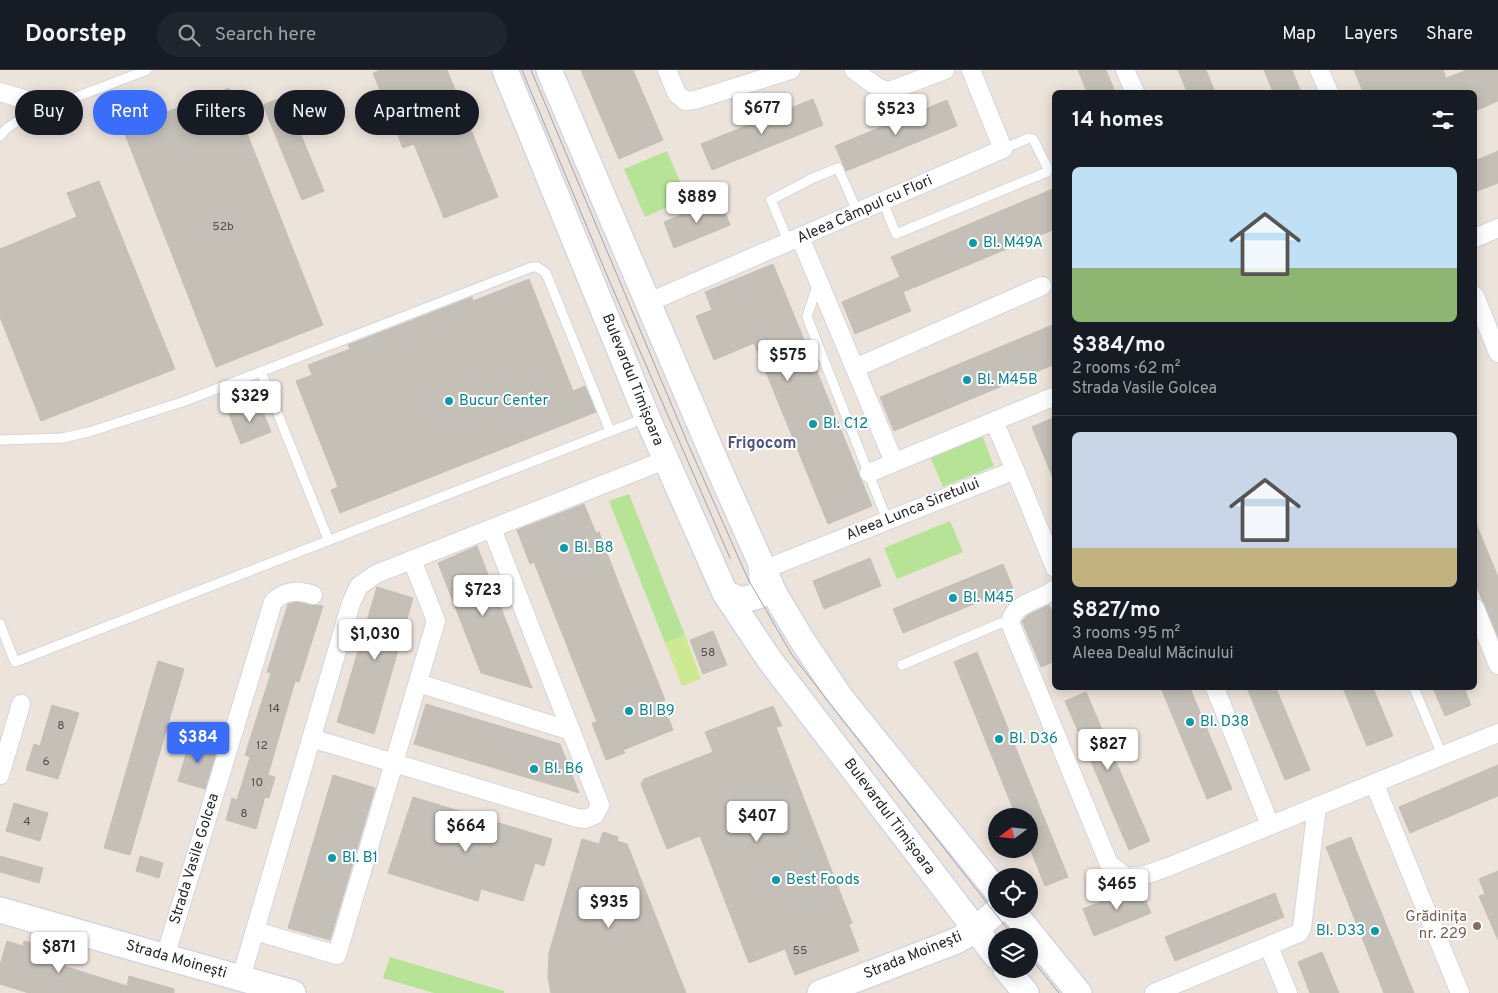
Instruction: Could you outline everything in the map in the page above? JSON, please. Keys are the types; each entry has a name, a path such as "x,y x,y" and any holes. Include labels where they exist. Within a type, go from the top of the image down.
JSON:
{"main road":[{"name":"Bulevardul Timișoara","path":"505,70 647,417 725,593 783,678 988,946"},
{"path":"549,70 647,303 763,570 788,618 861,724 988,880"},
{"path":"725,593 741,600 758,596 763,585 763,570"},
{"path":"783,678 784,662 792,655 802,653 813,656"},
{"name":"Strada Moinești","path":"0,910 293,993"},
{"name":"Strada Moinești","path":"820,993 956,941 975,930 989,918"},
{"path":"1018,918 1079,993"},
{"path":"1014,978 1026,993"}],"street":[{"path":"667,70 677,94 685,101 694,100 791,70"},
{"path":"854,70 884,90 892,90 945,70"},
{"path":"971,70 1003,150"},
{"path":"1125,70 1134,90"},
{"path":"1319,70 1328,90"},
{"path":"0,92 15,96"},
{"name":"Aleea Câmpul cu Flori","path":"647,303 1003,150"},
{"path":"1477,237 1498,228"},
{"path":"795,240 819,280 894,462"},
{"path":"855,368 1042,286"},
{"path":"1477,301 1498,353"},
{"path":"869,473 1052,397"},
{"path":"994,421 1052,561"},
{"path":"241,978 354,594 366,580 412,560 666,460"},
{"name":"Aleea Lunca Siretului","path":"763,570 1015,470"},
{"path":"311,738 577,818 595,815 600,805 492,528"},
{"path":"255,931 337,956 436,622 412,560"},
{"name":"Strada Vasile Golcea","path":"165,957 273,602 297,590 313,594"},
{"path":"1052,591 1018,608 1012,614 1010,623 1109,864 1126,876 1145,875 1168,867 1498,733"},
{"path":"1477,613 1498,665"},
{"path":"418,683 571,731"},
{"path":"1216,690 1270,825"},
{"path":"0,775 22,704"},
{"path":"1374,783 1460,993"},
{"path":"1154,993 1294,937 1302,928 1317,806"},
{"path":"1270,947 1288,993"}],"lane":[{"path":"83,95 147,70"},
{"path":"0,136 15,122"},
{"path":"883,202 896,234 1047,172 1047,167 1034,139 1029,138 1003,150"},
{"path":"795,240 771,200 813,178 838,168 858,213"},
{"path":"0,440 62,438 89,432 185,401 527,268 537,267 546,273 610,431"},
{"path":"819,280 807,317 887,520"},
{"path":"261,372 328,539"},
{"path":"0,624 15,662 328,539 647,417"},
{"path":"902,665 1001,623 1010,623"},
{"path":"1415,690 1442,755"}],"green space":[{"path":"667,151 687,198 645,217 624,169"},
{"path":"982,435 994,466 943,487 930,456"},
{"path":"629,494 685,635 665,643 609,501"},
{"path":"950,521 963,552 897,579 884,548"},
{"path":"685,635 701,679 682,686 665,643"},
{"path":"390,957 504,991 504,993 434,993 383,978"}],"building":[{"path":"381,70 447,70 455,90 380,90 373,73"},
{"path":"581,70 633,70 663,140 619,159"},
{"path":"1078,70 1106,70 1114,90 1086,90"},
{"path":"1178,70 1206,70 1214,90 1186,90"},
{"path":"1264,70 1292,70 1300,90 1272,90"},
{"path":"1354,70 1443,70 1446,78 1467,70 1498,70 1498,101 1477,110 1477,90 1362,90"},
{"path":"813,99 823,125 712,170 701,144"},
{"path":"274,100 274,132 264,107 264,105"},
{"path":"947,100 957,126 846,171 835,146"},
{"path":"177,108 177,135 248,135 323,325 216,367 125,135 167,135 167,112"},
{"path":"275,135 301,135 324,191 302,200"},
{"path":"398,135 473,135 498,197 444,218 414,144 403,148"},
{"path":"1498,151 1498,183 1477,191 1477,160"},
{"path":"99,181 175,369 41,421 0,317 0,249 77,217 67,193"},
{"name":"Bl. M49A","path":"1052,189 1052,230 903,292 911,311 855,334 842,302 900,277 891,257"},
{"path":"720,199 730,225 674,248 664,222"},
{"name":"Bl. C12","path":"773,264 872,506 828,524 754,343 714,360 696,316 712,310 705,292"},
{"name":"Bucur Center","path":"529,279 573,391 585,386 596,412 340,513 331,490 338,487 296,381 312,375 308,365 350,349 348,345 472,297 473,301"},
{"name":"Bl. M45B","path":"1052,325 1052,365 894,431 880,397"},
{"path":"259,402 271,432 241,444 229,414"},
{"path":"1052,418 1052,476 1032,427"},
{"path":"584,504 596,533 599,532 665,700 662,701 673,730 623,750 625,753 606,760 592,723 597,722 534,562 530,564 517,530"},
{"path":"1477,526 1498,577 1498,637 1477,588"},
{"path":"477,546 532,688 481,673 438,563"},
{"path":"870,558 881,586 824,609 813,581"},
{"name":"Bl. M45","path":"1003,564 1013,588 903,633 893,609"},
{"path":"377,587 413,598 374,734 337,722"},
{"path":"297,602 323,606 299,682 295,681 268,775 275,777 269,798 265,797 256,829 226,820 232,798 237,800 250,757 245,755 271,673 267,672 288,604"},
{"path":"1049,605 1052,612 1052,662 1041,667 1022,621 1028,615"},
{"path":"713,631 727,665 703,674 690,640"},
{"name":"Bl. D36","path":"977,652 1068,877 1045,886 1034,858 1038,858 1038,808 1013,808 954,662"},
{"path":"158,661 184,669 130,855 104,848"},
{"name":"Bl. D38","path":"1162,690 1191,690 1232,789 1207,799"},
{"path":"1248,690 1277,690 1310,770 1285,780"},
{"path":"1344,690 1374,690 1393,736 1367,746"},
{"path":"1434,690 1465,690 1471,705 1445,716"},
{"path":"1086,692 1150,841 1129,850 1065,701"},
{"name":"Bl. B6","path":"426,704 560,744 579,793 414,744"},
{"path":"52,705 79,713 58,779 26,770 34,744 40,746"},
{"name":"Best Foods","path":"773,706 782,726 776,727 852,923 849,925 859,951 795,975 785,949 749,963 700,836 667,849 641,784 644,779 713,752 705,732"},
{"path":"191,738 218,747 205,789 178,781"},
{"path":"1498,765 1498,796 1410,833 1399,807"},
{"name":"Bl. B1","path":"333,775 375,788 330,940 288,928"},
{"path":"413,797 552,839 544,866 535,863 523,901 481,889 478,901 388,873"},
{"path":"14,803 48,813 40,841 6,831"},
{"path":"603,832 618,837 617,841 627,844 686,993 551,993 548,977 549,953 582,839 599,844"},
{"name":"Bl. D33","path":"1351,837 1414,993 1384,993 1326,847"},
{"path":"0,856 43,868 39,883 0,872"},
{"path":"140,856 163,863 159,878 136,871"},
{"path":"1498,871 1498,940 1479,896 1485,894 1479,879"},
{"path":"1139,886 1151,913 1094,936 1083,909"},
{"path":"1275,893 1284,917 1175,961 1165,937"},
{"path":"7,941 23,946 24,941 68,951 64,966 127,986 129,976 174,989 174,993 29,993 0,984 0,965"},
{"path":"1322,952 1339,993 1310,993 1298,962"}],"tram line":[{"path":"522,70 609,280 730,558"},
{"path":"531,70 688,444 748,579 792,655 1007,928"},
{"path":"1038,967 1059,993"}],"place":[{"name":"Bl. M49A","path":"973,243"},
{"name":"Bl. M45B","path":"967,380"},
{"name":"Bucur Center","path":"449,401"},
{"name":"Bl. C12","path":"813,424"},
{"name":"Bl. B8","path":"564,548"},
{"name":"Bl. M45","path":"953,598"},
{"name":"Bl B9","path":"629,711"},
{"name":"Bl. D38","path":"1190,722"},
{"name":"Bl. D36","path":"999,739"},
{"name":"Bl. B6","path":"534,769"},
{"name":"Bl. B1","path":"332,858"},
{"name":"Best Foods","path":"776,880"},
{"name":"Grădinița nr. 229","path":"1477,926"},
{"name":"Bl. D33","path":"1375,931"}],"district":[{"name":"Frigocom","path":"762,444"}]}
